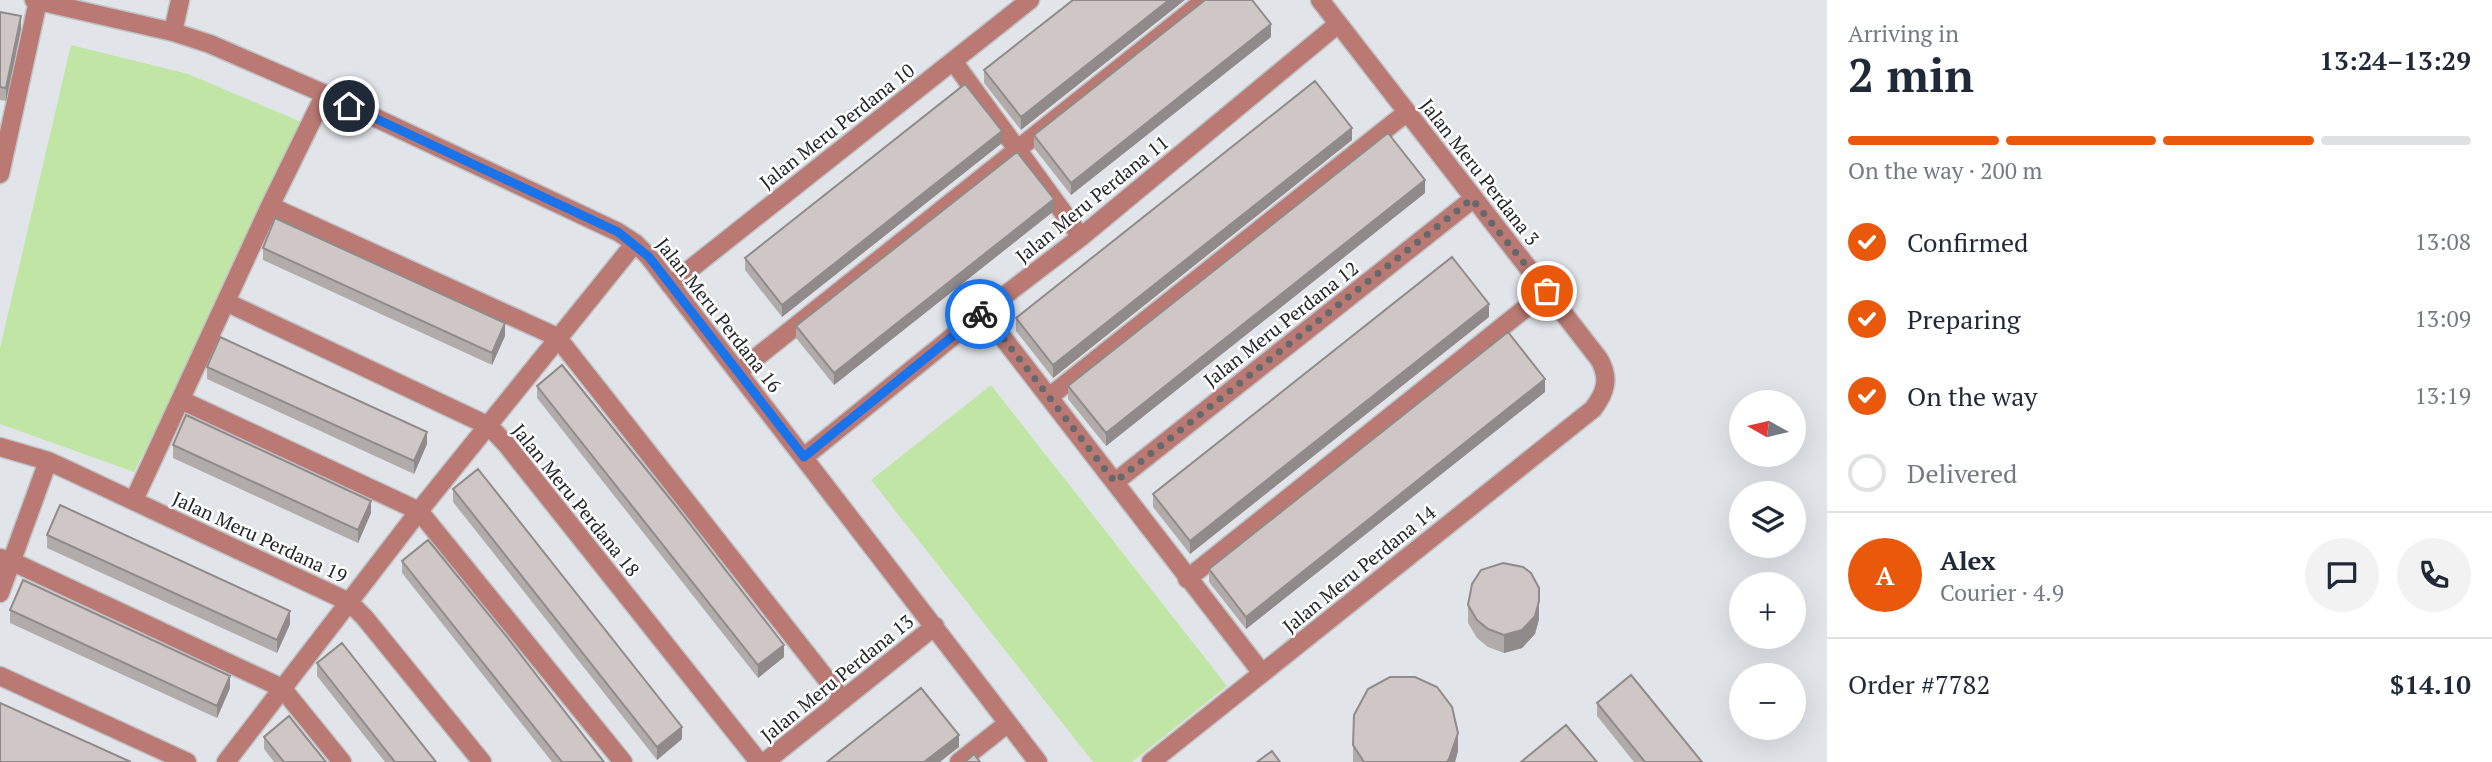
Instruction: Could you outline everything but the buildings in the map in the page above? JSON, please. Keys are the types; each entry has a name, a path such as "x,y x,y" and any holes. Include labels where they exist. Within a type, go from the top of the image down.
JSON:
{"street":[{"path":"173,32 180,0"},
{"name":"Jalan Meru Perdana 10","path":"670,285 1030,0"},
{"path":"738,372 1205,0"},
{"name":"Jalan Meru Perdana 3","path":"1320,0 1472,199 1547,291 1606,371 1602,398 1593,409"},
{"path":"0,174 6,115 45,1"},
{"name":"Jalan Meru Perdana 16","path":"45,1 173,32 210,44 325,94 618,232 635,243 649,257 1038,762"},
{"name":"Jalan Meru Perdana 11","path":"804,457 983,312 1081,237 1338,24"},
{"path":"953,61 1081,237"},
{"path":"134,500 325,94"},
{"path":"1049,397 1406,113"},
{"name":"Jalan Meru Perdana 12","path":"1115,482 1472,199"},
{"path":"270,206 558,337 843,700"},
{"path":"226,762 419,511 635,243"},
{"path":"1187,579 1547,291"},
{"name":"Jalan Meru Perdana 18","path":"226,302 489,426 759,762"},
{"path":"983,312 1262,673"},
{"path":"181,400 419,511 623,762"},
{"name":"Jalan Meru Perdana 14","path":"1151,762 1593,409"},
{"name":"Jalan Meru Perdana 19","path":"0,447 48,461 349,602 482,762"},
{"path":"0,593 6,559 48,461"},
{"path":"6,559 282,688 342,762"},
{"name":"Jalan Meru Perdana 13","path":"765,762 935,626"},
{"path":"0,676 187,762"},
{"path":"959,762 1008,723"}],"green space":[{"path":"71,45 188,74 311,126 134,472 0,424 0,348"},
{"path":"991,385 1227,686 1132,762 1093,762 871,480"}],"way so far":[{"path":"980,314 983,312 1115,482 1472,199 1547,291"}],"route":[{"path":"349,106 618,232 635,243 649,257 804,457 980,314"}]}
